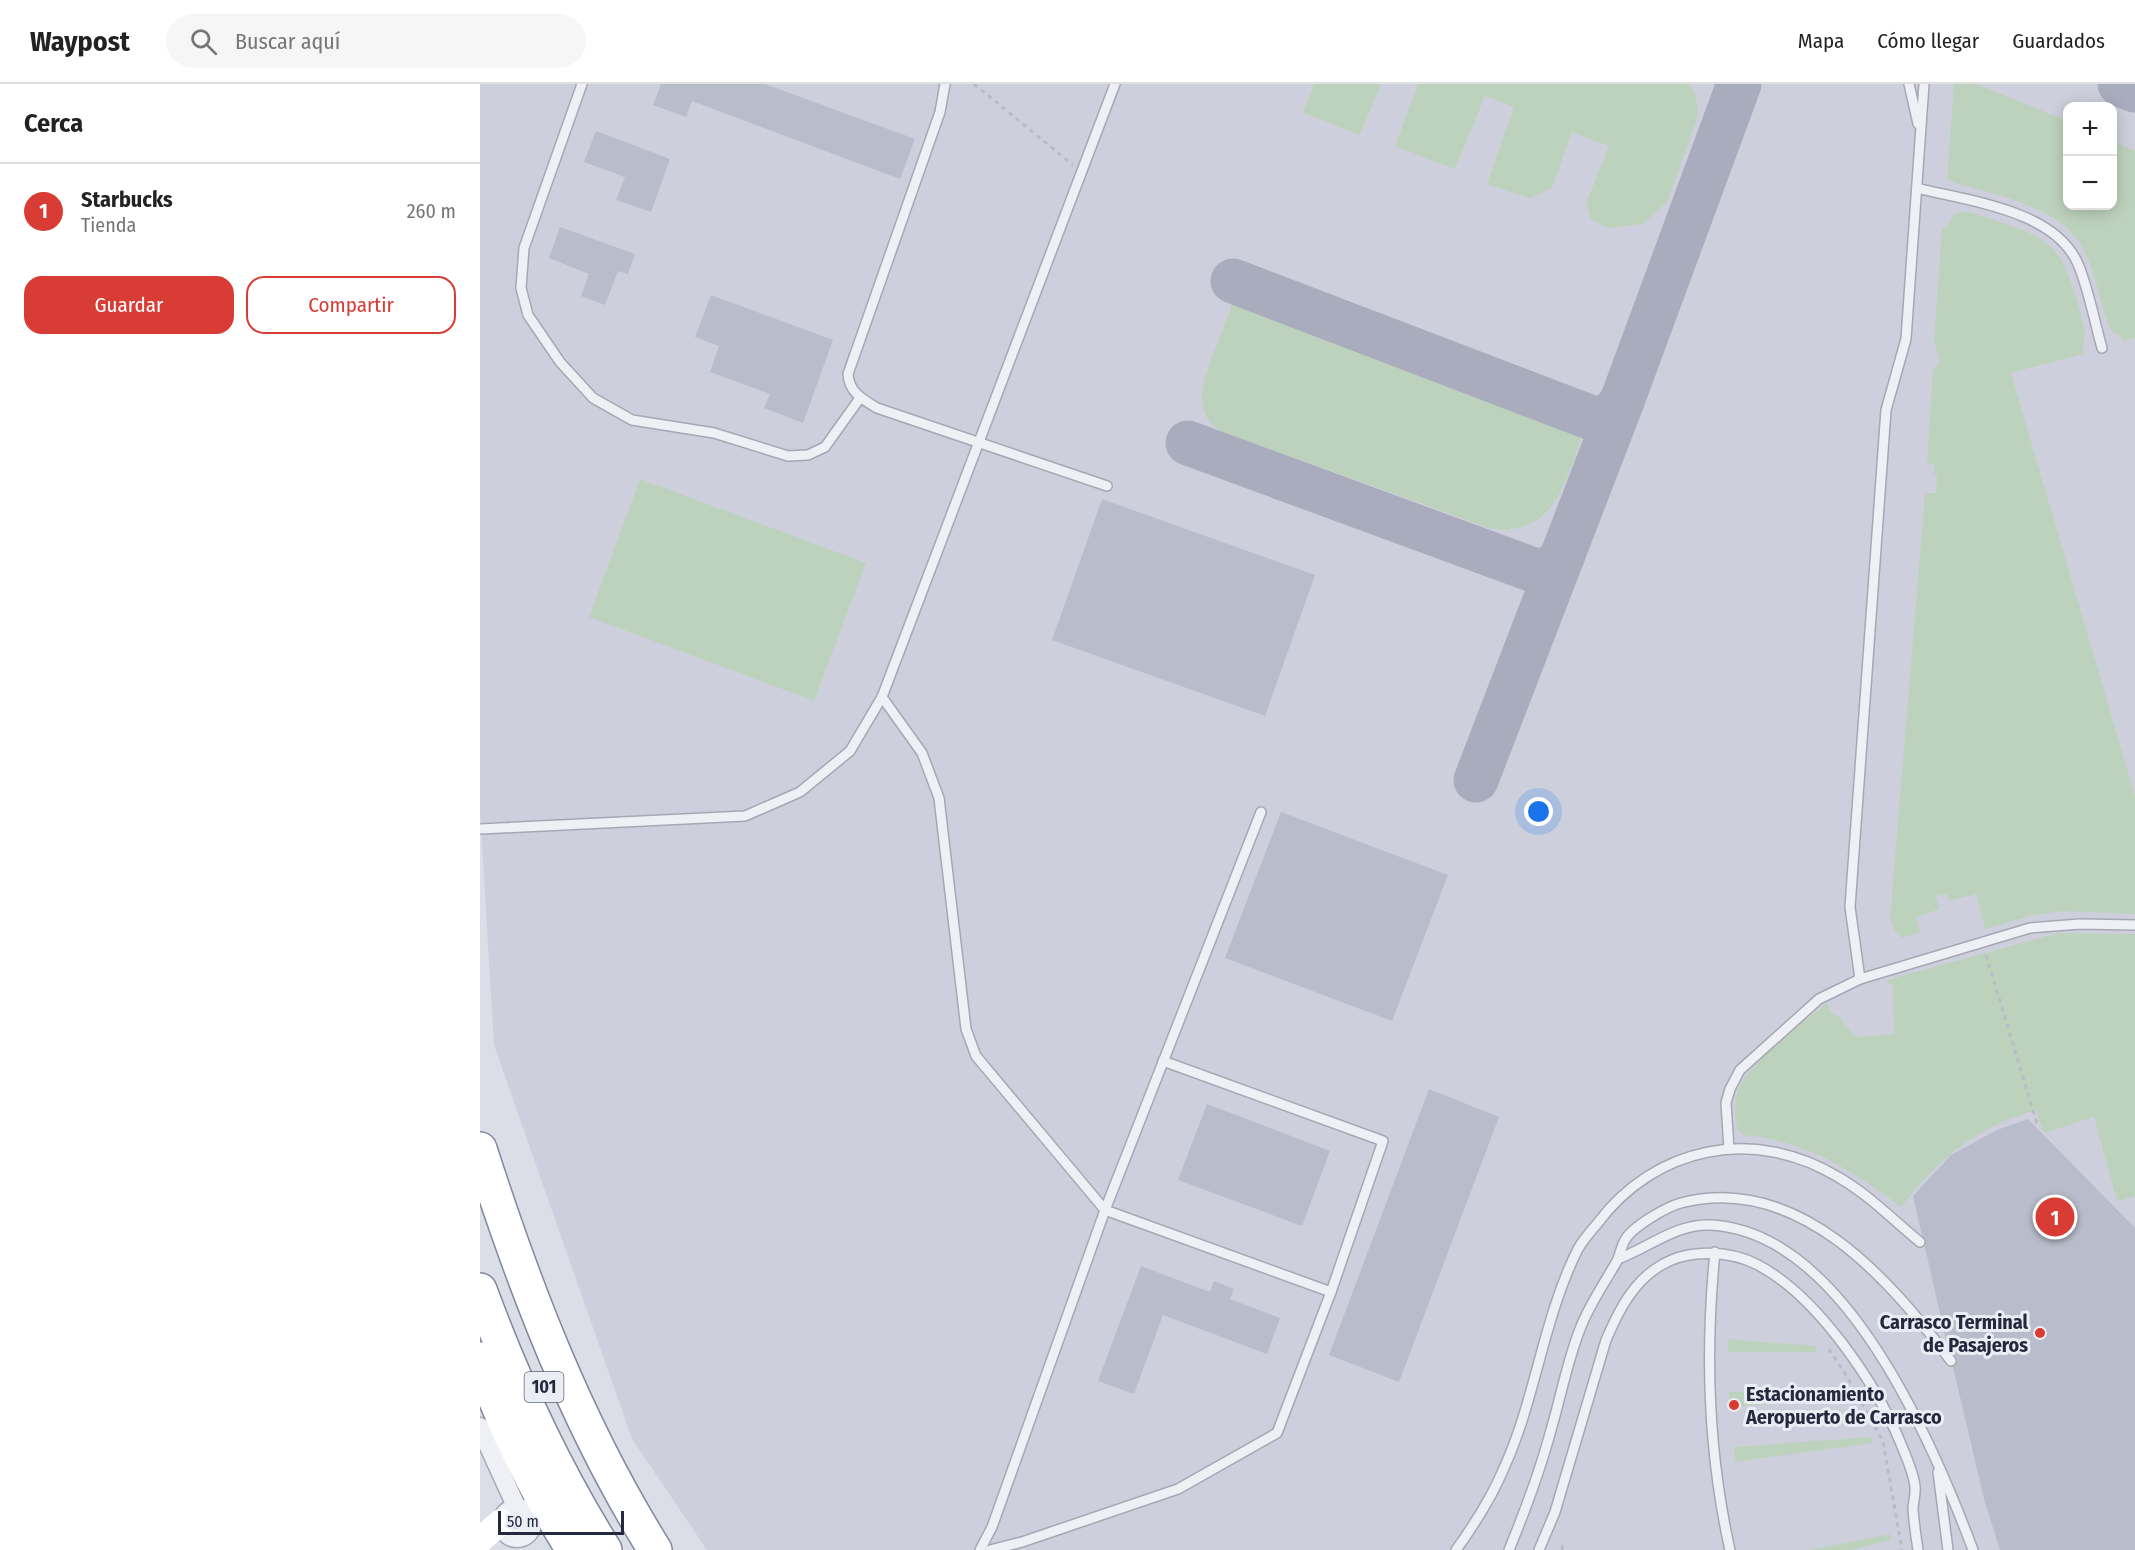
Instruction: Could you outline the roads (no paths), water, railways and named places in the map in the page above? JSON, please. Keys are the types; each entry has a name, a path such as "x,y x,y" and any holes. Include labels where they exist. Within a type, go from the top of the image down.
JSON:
{"highway":[{"path":"480,1149 522,1274 559,1367 624,1500 655,1550"},
{"name":"101","path":"480,1213 514,1316 555,1412 593,1485 633,1550"},
{"name":"101","path":"480,1290 508,1366 531,1417 573,1499 605,1550"},
{"path":"480,1359 490,1388 536,1486 573,1550"}],"street":[{"path":"480,1427 503,1529 538,1550"}],"lane":[{"path":"582,84 524,248 521,288 528,315 560,362 593,398 632,420 714,433 788,456 808,455 825,447 860,398"},
{"path":"945,84 940,112 848,374 849,384 860,398 877,408 981,441 1107,486"},
{"path":"480,829 745,816 800,792 850,751 882,697 1115,84"},
{"path":"1909,84 1920,138"},
{"path":"1860,979 1851,907 1886,410 1906,339 1924,84"},
{"path":"1917,188 2019,215 2051,229 2065,243 2078,263 2102,348"},
{"path":"882,697 922,753 939,798 966,1029 976,1056 1106,1210 1331,1292"},
{"path":"980,1550 992,1527 1106,1210 1261,812"},
{"path":"1729,1149 1726,1103 1740,1070 1819,999 1860,979 2030,928 2080,924 2135,925"},
{"path":"990,1550 1022,1542 1178,1488 1277,1433 1331,1292 1383,1142 1163,1062"},
{"path":"1456,1550 1483,1510 1505,1468 1559,1295 1579,1247 1611,1204 1638,1181 1686,1157 1729,1149 1762,1148 1796,1158 1838,1176 1920,1242"},
{"path":"1509,1550 1531,1494 1580,1328 1618,1260 1626,1238 1648,1220 1673,1206 1695,1200 1724,1197 1757,1202 1819,1228 1848,1247 1880,1276 1951,1361"},
{"path":"1618,1260 1636,1253 1667,1234 1710,1225 1734,1229 1778,1245 1822,1278 1864,1331 1901,1389 1936,1462 1973,1550"},
{"path":"1715,1252 1709,1319 1709,1403 1711,1431 1730,1550"},
{"path":"1539,1550 1555,1512 1603,1350 1618,1312 1635,1287 1663,1264 1681,1255 1715,1252 1757,1265 1807,1303 1863,1375 1889,1418 1908,1463 1915,1487 1913,1510 1918,1550"},
{"path":"1936,1462 1948,1550"}],"place":[{"name":"Starbucks","path":"2055,1217"},
{"name":"Carrasco Terminal de Pasajeros","path":"2040,1333"},
{"name":"Estacionamiento Aeropuerto de Carrasco","path":"1734,1405"}]}
